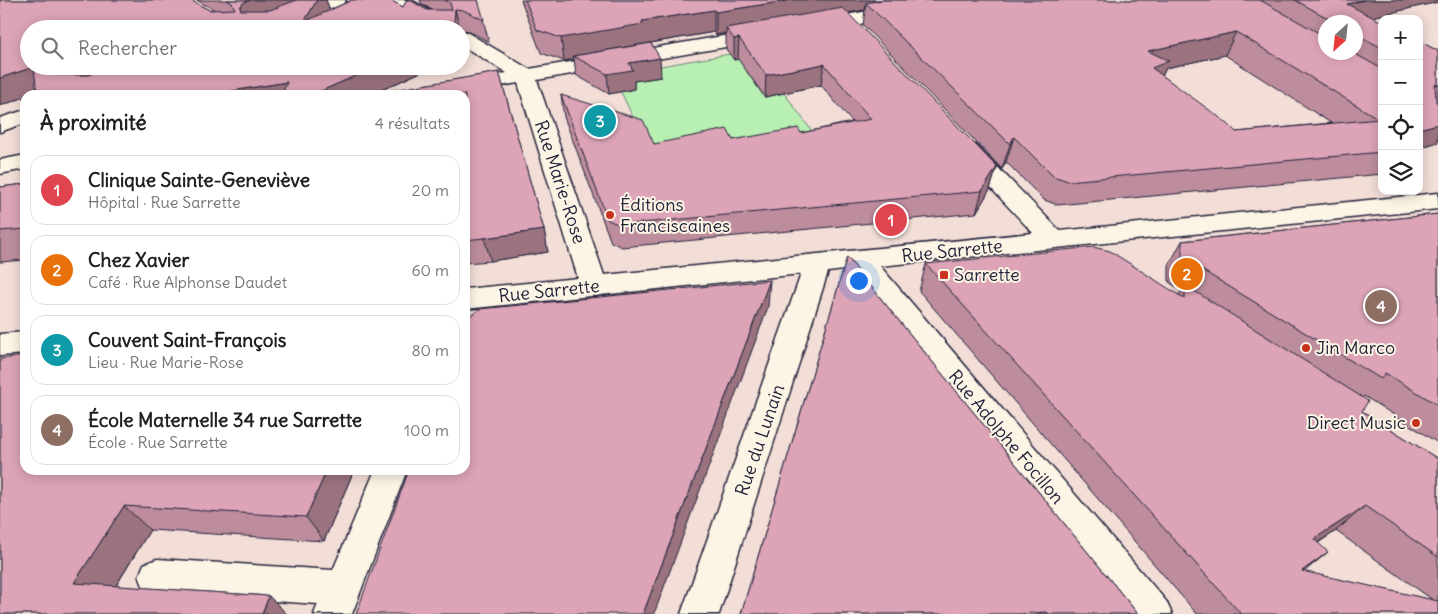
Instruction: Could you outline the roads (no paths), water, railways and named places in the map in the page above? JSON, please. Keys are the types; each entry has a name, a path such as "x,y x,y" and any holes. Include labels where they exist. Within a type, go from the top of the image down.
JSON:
{"street":[{"path":"284,20 337,0"},
{"path":"398,0 432,20"},
{"path":"444,90 963,0"},
{"path":"846,21 863,39"},
{"path":"470,42 526,76"},
{"name":"Rue Marie-Rose","path":"526,76 594,287"},
{"path":"0,125 20,118"},
{"path":"952,133 1067,240 1111,260"},
{"path":"0,167 20,163"},
{"name":"Rue Sarrette","path":"470,299 1438,201"},
{"name":"Rue Adolphe Focillon","path":"860,260 1153,614"},
{"name":"Rue du Lunain","path":"700,614 817,265"},
{"path":"0,346 20,344"},
{"path":"157,576 339,601 389,475"}],"place":[{"name":"Couvent Saint-François","path":"600,121"},
{"name":"Éditions Franciscaines","path":"610,215"},
{"name":"Clinique Sainte-Geneviève","path":"891,220"},
{"name":"Chez Xavier","path":"1187,274"},
{"name":"Sarrette","path":"944,275"},
{"name":"École Maternelle 34 rue Sarrette","path":"1381,306"},
{"name":"Jin Marco","path":"1306,348"},
{"name":"Direct Music","path":"1416,423"}]}
